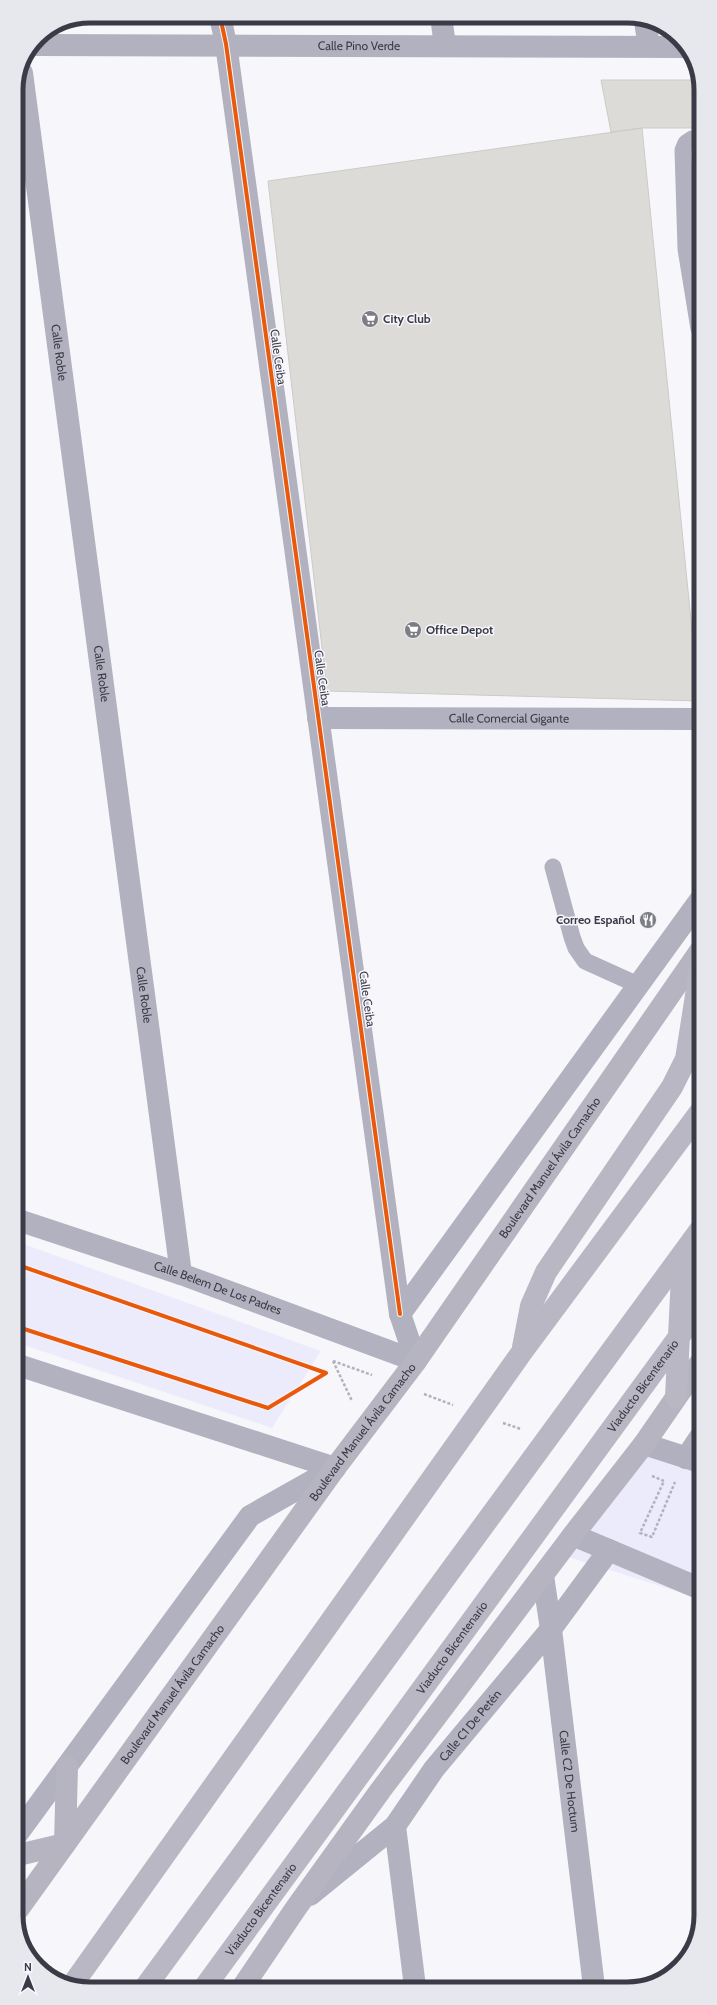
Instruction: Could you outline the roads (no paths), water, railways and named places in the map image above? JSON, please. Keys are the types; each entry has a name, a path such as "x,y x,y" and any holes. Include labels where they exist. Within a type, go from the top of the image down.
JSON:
{"highway":[{"path":"522,1352 531,1306 546,1272 672,1087 686,1059 694,1008"},
{"path":"76,1980 522,1352 694,1120"},
{"path":"149,1982 694,1239"},
{"path":"676,1397 683,1255"},
{"name":"Viaducto Bicentenario","path":"208,1982 694,1316"}],"main road":[{"name":"Boulevard Manuel Ávila Camacho","path":"23,1902 336,1468 416,1362 694,961"},
{"path":"249,1982 296,1908 380,1791 573,1535 644,1444 694,1372"},
{"path":"644,1444 693,1460"},
{"path":"23,1854 65,1844 67,1767"}],"street":[{"name":"Calle Ceiba","path":"222,23 226,44 400,1314 416,1362"},
{"path":"442,23 445,46"},
{"path":"646,26 649,46"},
{"name":"Calle Pino Verde","path":"41,45 226,44 678,47"},
{"name":"Calle Roble","path":"23,83 181,1274"},
{"name":"Calle Comercial Gigante","path":"318,718 694,719"},
{"path":"400,1314 694,908"},
{"name":"Calle Belem De Los Padres","path":"23,1222 181,1274 416,1362"},
{"path":"23,1367 336,1468"},
{"path":"23,1826 250,1516 336,1468"},
{"path":"573,1535 694,1586"},
{"name":"Calle C1 De Petén","path":"296,1908 341,1868 395,1826 434,1769 551,1629 609,1550"},
{"name":"Calle C2 De Hoctum","path":"542,1576 551,1629 593,1982"},
{"path":"395,1826 414,1982"}],"lane":[{"path":"694,139 686,142 684,150 686,249 694,298"},
{"path":"554,868 572,937 576,948 585,961 638,985"}],"place":[{"name":"City Club","path":"370,319"},
{"name":"Office Depot","path":"413,630"},
{"name":"Correo Español","path":"648,920"}]}
